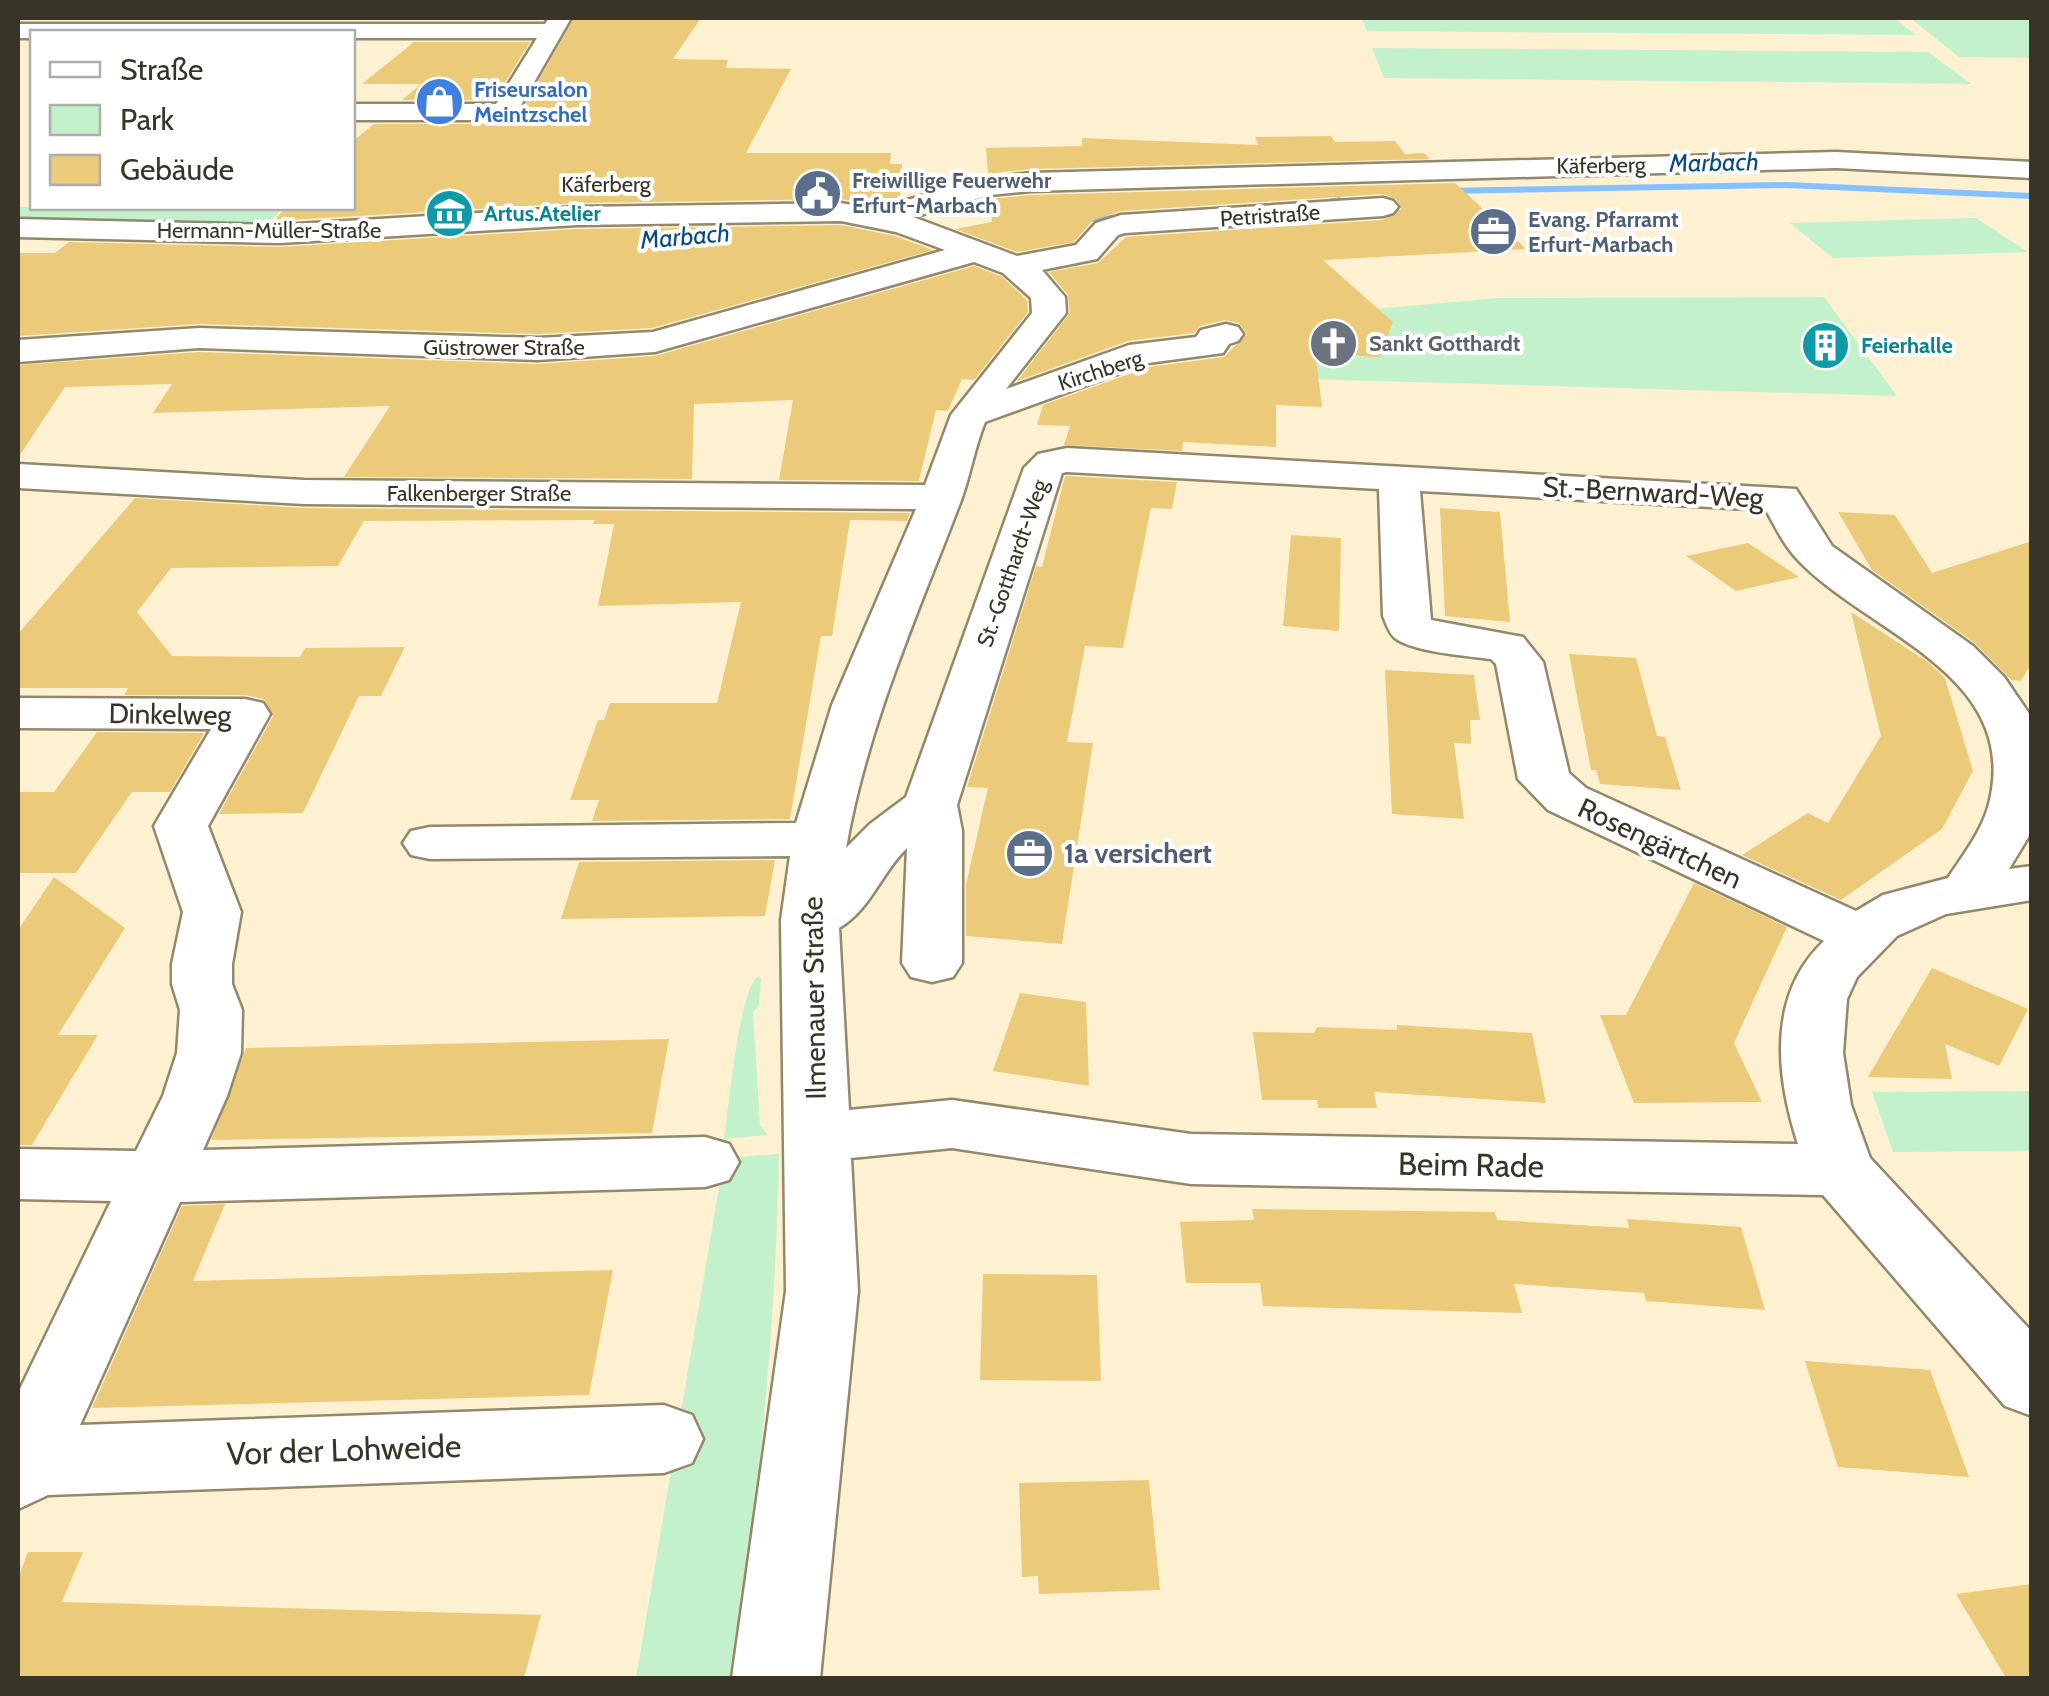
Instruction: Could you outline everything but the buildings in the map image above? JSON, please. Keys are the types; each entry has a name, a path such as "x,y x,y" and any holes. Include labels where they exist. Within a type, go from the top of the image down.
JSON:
{"street":[{"path":"95,30 556,24"},
{"path":"355,112 504,112 556,24"},
{"name":"Käferberg","path":"880,217 1012,183 1836,160 2032,170"},
{"path":"1350,172 1375,207"},
{"path":"840,212 890,193 967,178 1150,174"},
{"name":"Käferberg","path":"577,216 699,186 809,211"},
{"name":"Petristraße","path":"1113,226 1408,206"},
{"name":"Hermann-Müller-Straße","path":"18,228 295,234 577,216 809,211 880,217"},
{"path":"880,217 996,259"},
{"name":"Güstrower Straße","path":"18,352 199,338 538,350 655,342 996,259 1086,252 1113,226"},
{"name":"Ilmenauer Straße","path":"776,1678 822,1291 810,920 812,870 855,706 942,497 970,415 1009,359 1050,313 1048,298 1036,280 996,259"},
{"name":"Kirchberg","path":"970,415 1142,354 1199,350 1211,346 1213,337 1226,334"},
{"name":"St.-Gotthardt-Weg","path":"932,963 935,832 930,805 1044,468 1052,462 1083,460 1388,477"},
{"name":"Falkenberger Straße","path":"18,476 304,492 942,497"},
{"name":"St.-Bernward-Weg","path":"1388,477 1781,498 1802,538 1817,556 1972,668 2010,723 2020,764 2018,798 2011,818 1968,891"},
{"name":"Rosengärtchen","path":"1388,477 1406,616 1412,629 1442,638 1506,647 1519,662 1544,779 1552,789 1567,800 1862,936"},
{"name":"Dinkelweg","path":"18,712 245,714 181,826 212,912 202,964 202,984 210,1010 209,1053 194,1096 154,1177"},
{"path":"810,920 842,900 868,858 906,821 930,805"},
{"path":"430,843 820,840"},
{"path":"2032,882 1968,891 1903,908 1862,936 1831,968 1816,999 1812,1022 1815,1090 1841,1170 2032,1384"},
{"name":"Beim Rade","path":"818,1137 952,1124 1191,1159 1841,1170"},
{"path":"18,1174 154,1177 705,1162"},
{"name":"Vor der Lohweide","path":"154,1177 20,1467 664,1438"}],"green space":[{"path":"1361,18 1894,18 1916,35 1367,31"},
{"path":"1910,18 2031,18 2031,58 1959,57"},
{"path":"1372,48 1928,52 1971,84 1384,78"},
{"path":"18,207 280,210 268,225 18,222"},
{"path":"1976,218 2028,252 1833,258 1790,223"},
{"path":"1824,297 1897,396 1273,378 1251,320 1498,298","holes":["1387,338 1379,358 1282,348"]},
{"path":"757,977 761,978 759,1005 753,1012 760,1125 768,1135 724,1139 740,1028 750,988"},
{"path":"2031,1091 2031,1151 1893,1152 1872,1092"},
{"path":"779,1154 764,1416 734,1678 636,1678 724,1158"}],"waterway":[{"name":"Marbach","path":"1442,191 1787,185 2032,196"},
{"name":"Marbach","path":"1300,205 1339,200"},
{"name":"Marbach","path":"1076,220 1134,217"}],"place":[{"name":"Friseursalon Meintzschel","path":"439,102"},
{"name":"Freiwillige Feuerwehr Erfurt-Marbach","path":"817,193"},
{"name":"Artus.Atelier","path":"449,213"},
{"name":"Evang. Pfarramt Erfurt-Marbach","path":"1493,232"},
{"name":"Sankt Gotthardt","path":"1334,343"},
{"name":"Feierhalle","path":"1826,345"},
{"name":"1a versichert","path":"1029,853"}]}
